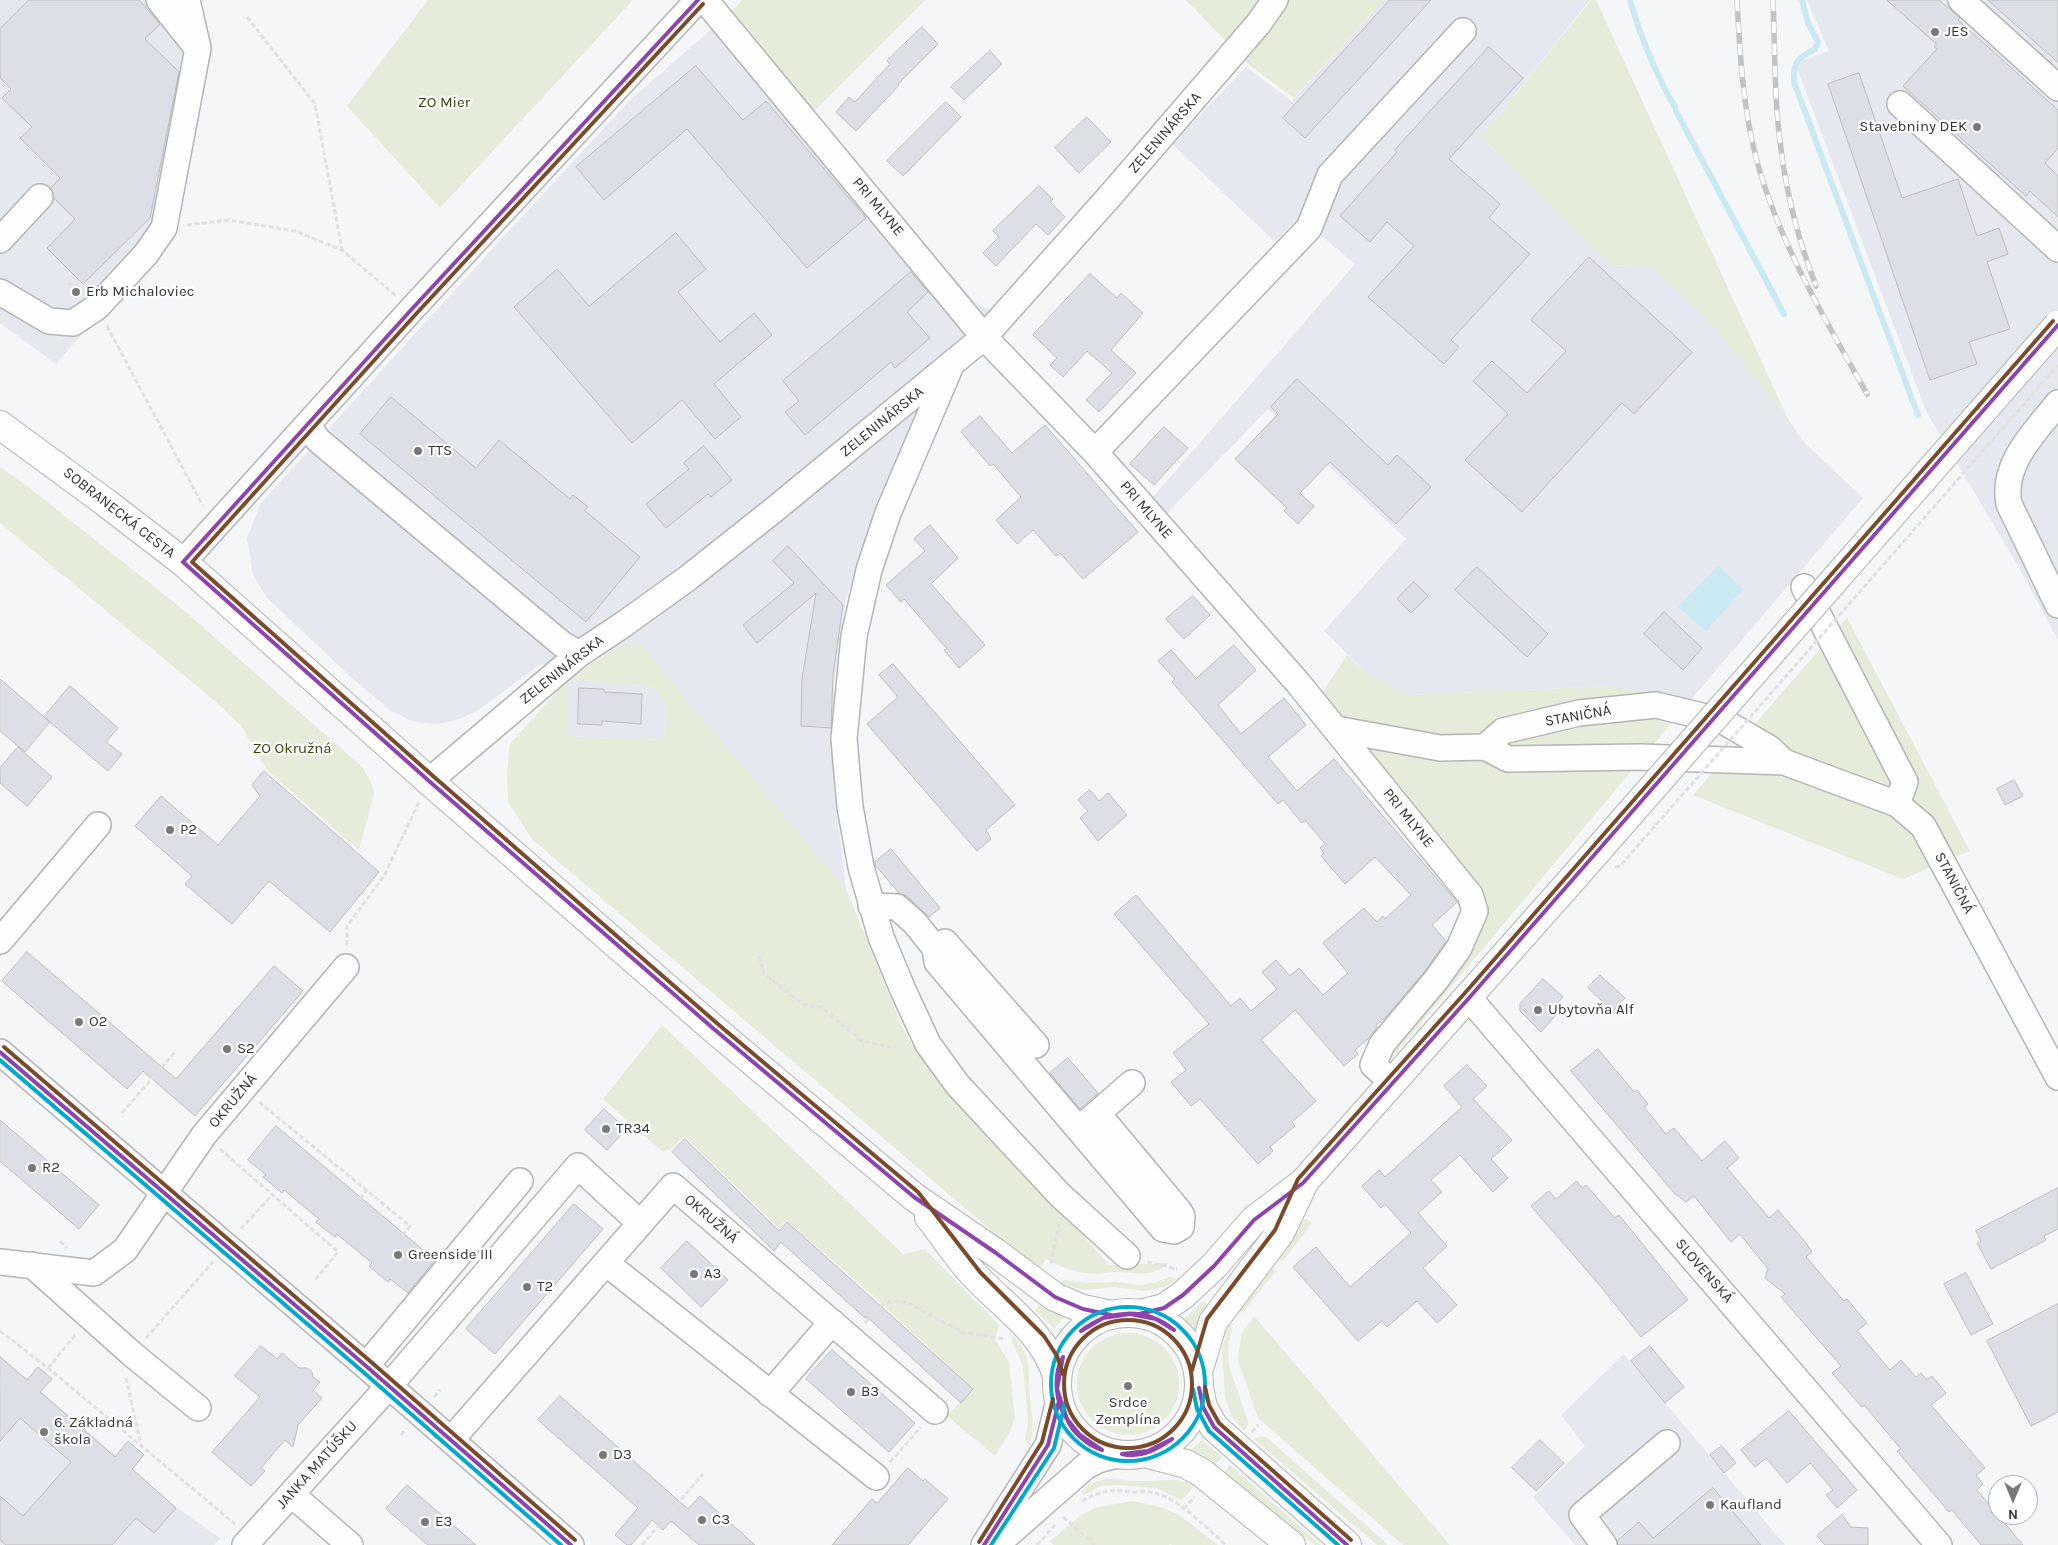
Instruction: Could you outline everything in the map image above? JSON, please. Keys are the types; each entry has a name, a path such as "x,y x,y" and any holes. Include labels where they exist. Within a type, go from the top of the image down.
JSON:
{"main road":[{"path":"1303,1183 1280,1233 1213,1322 1193,1413 1178,1434 1163,1446 1145,1453 1117,1455 1091,1445 1080,1437 1063,1415 1058,1389 1066,1349 1074,1337 1097,1320 1111,1315 1139,1314 1164,1308 1183,1295 1214,1266 1254,1220 1303,1183 1469,998 2058,325"},
{"name":"SOBRANECKÁ CESTA","path":"0,424 183,562 429,781 716,1030 914,1196 1055,1297 1083,1309 1111,1315"},
{"name":"SOBRANECKÁ CESTA","path":"914,1196 975,1276 1040,1340 1052,1359 1058,1389"},
{"path":"1139,1314 1163,1322 1178,1334 1189,1348 1199,1380 1203,1407 1214,1427 1347,1545"},
{"path":"1145,1453 1186,1464 1202,1472 1291,1545"}],"street":[{"path":"158,0 198,48"},
{"path":"0,292 49,321 73,323 96,307 146,254 164,228 198,48 186,0"},
{"path":"183,562 411,310 698,0"},
{"name":"PRI MLYNE","path":"705,0 984,337 1095,452 1298,683 1470,895 1475,912 1460,948 1436,980 1382,1044 1373,1065 1392,1082"},
{"name":"ZELENINÁRSKA","path":"429,781 579,654 688,578 984,337 1117,188 1259,23 1275,0"},
{"path":"1961,0 2058,88"},
{"path":"1095,452 1310,228 1330,175 1464,31"},
{"path":"1900,104 2058,249"},
{"path":"0,240 40,197"},
{"path":"951,365 888,513 869,570 854,636 844,739 850,808 860,867 871,906 903,990 928,1044 957,1084 1063,1197 1127,1256"},
{"path":"2058,403 2017,454 2006,492 2009,504 2058,604"},
{"path":"308,424 318,440 562,644 579,654"},
{"path":"1804,587 1905,782 1897,804"},
{"name":"STANIČNÁ","path":"1485,747 1503,731 1579,713 1656,705 1723,721 1770,748 1784,762"},
{"name":"STANIČNÁ","path":"1336,729 1440,748 1485,747 1508,759 1640,757 1784,762 1897,804 1923,826 2058,1077"},
{"path":"0,941 98,825"},
{"path":"871,906 897,907 915,923 935,948 937,962 1088,1122 1132,1083"},
{"path":"935,948 945,942 1036,1045"},
{"name":"OKRUŽNÁ","path":"0,1262 94,1273 125,1250 204,1135 346,967"},
{"name":"SLOVENSKÁ","path":"1469,998 1938,1545"},
{"path":"0,1052 366,1366 571,1545"},
{"path":"388,1386 578,1166 640,1223 451,1440"},
{"path":"366,1366 520,1181"},
{"name":"OKRUŽNÁ","path":"640,1223 673,1186 935,1411"},
{"path":"606,1263 876,1477"},
{"path":"32,1265 132,1354 198,1408"},
{"path":"770,1394 832,1322"},
{"name":"JANKA MATÚŠKU","path":"248,1542 388,1386"},
{"path":"984,1545 1048,1445 1058,1389"},
{"path":"1604,1545 1582,1515 1667,1442"},
{"path":"996,1545 1086,1466 1098,1460 1117,1455"},
{"path":"291,1494 350,1545"}],"path":[{"path":"247,17 315,104 342,250"},
{"path":"164,228 229,220 295,231 342,250 411,310"},
{"path":"96,307 214,526"},
{"path":"1608,870 1620,866 2058,365"},
{"path":"346,967 347,926 384,876 429,781"},
{"path":"759,956 764,974 803,1004 821,1007 862,1041 890,1047"},
{"path":"122,1113 175,1052"},
{"path":"243,1088 410,1226 403,1235"},
{"path":"204,1135 338,1252 314,1281"},
{"path":"360,1199 367,1190"},
{"path":"238,1232 272,1194"},
{"path":"1055,1267 1051,1262 1063,1197"},
{"path":"1127,1256 1178,1270"},
{"path":"141,1445 123,1366 216,1258"},
{"path":"851,1339 879,1307 890,1301 906,1302 962,1332 1005,1339"},
{"path":"48,1368 80,1330 83,1310"},
{"path":"0,1331 141,1445 248,1542"},
{"path":"876,1477 935,1411"},
{"path":"642,1545 703,1474"},
{"path":"1081,1502 1108,1490 1151,1492 1168,1498 1184,1509 1226,1545"},
{"path":"1037,1545 1069,1512"},
{"path":"1063,1517 1094,1545"}],"shaded area":[{"path":"0,0 201,0 213,50 168,236 56,364 0,323"},
{"path":"1384,0 1590,0 1481,137 1611,265 1653,267 1712,324 1788,419 1803,441 1863,498 1689,702 1611,686 1410,695 1367,674 1324,631 1406,539 1268,409 1166,514 1152,498 1355,264 1317,232 1297,219 1275,242 1172,144 1246,67 1292,101"},
{"path":"1807,0 2058,0 2058,640 2018,566 1926,411 1795,63 1829,51"},
{"path":"730,13 761,47 812,113 976,303 994,313 919,408 876,511 846,598 834,682 834,786 846,889 641,643 539,665 480,709 460,719 438,724 414,722 391,711 352,678 267,598 253,575 247,538 261,503 483,259 630,100"},
{"path":"568,679 654,687 666,702 664,740 567,736"},
{"path":"1624,1354 1785,1545 1575,1545 1533,1497 1585,1446 1561,1415"},
{"name":"6. Základná škola","path":"0,1356 176,1507 220,1538 214,1545 0,1545"}],"green space":[{"name":"ZO Mier","path":"428,0 633,0 440,208 347,106"},
{"path":"742,0 925,0 812,113 761,47 730,13"},
{"path":"1186,0 1384,0 1294,98 1249,65"},
{"path":"1591,0 1596,0 1788,419 1712,324 1653,267 1611,265 1481,137"},
{"name":"ZO Okružná","path":"0,467 180,607 363,768 373,786 374,795 359,850 267,770 241,726 215,701 0,523"},
{"path":"1847,618 1970,851 1903,879 1693,795"},
{"path":"641,643 846,889 907,1038 1109,1265 1169,1263 1149,1273 1113,1272 1098,1274 1071,1270 1046,1259 1039,1271 532,839 508,802 507,773 510,744 568,679 615,648","holes":["568,679 654,687 666,702 664,740 568,736"]},
{"path":"1347,655 1367,674 1410,695 1611,686 1689,702 1390,1060 1386,1056 1485,912 1320,696"},
{"path":"662,1025 903,1254 925,1249 999,1325 995,1340 1009,1362 1015,1418 1009,1433 995,1456 947,1416 973,1389 868,1291 786,1220 779,1228 684,1136 670,1150 662,1151 603,1099"},
{"path":"1306,1218 1312,1223 1283,1261 1277,1257"},
{"path":"1269,1267 1276,1271 1243,1312 1237,1313"},
{"path":"1169,1277 1177,1279 1165,1287 1146,1291 1114,1287 1084,1290 1059,1283 1066,1280 1085,1283 1116,1282 1140,1285 1157,1282"},
{"path":"1203,1301 1210,1307 1202,1315 1194,1331 1183,1319"},
{"path":"1041,1303 1064,1317 1054,1329 1035,1310"},
{"path":"1254,1316 1450,1545 1403,1545 1258,1418 1238,1361 1241,1334"},
{"path":"1229,1323 1232,1328 1228,1348 1229,1367 1248,1421 1244,1431 1231,1416 1225,1395 1222,1349"},
{"path":"1128,1333 1147,1337 1164,1348 1175,1365 1179,1384 1175,1403 1164,1420 1147,1431 1128,1435 1109,1431 1092,1420 1081,1403 1077,1384 1081,1365 1092,1348 1109,1337"},
{"path":"1013,1336 1024,1351 1028,1365 1032,1423 1029,1448 1025,1441 1028,1422 1023,1366 1012,1341"},
{"path":"1260,1436 1266,1437 1387,1544 1377,1545 1254,1439"},
{"path":"1202,1440 1222,1457 1214,1466 1190,1451"},
{"path":"1230,1465 1321,1545 1315,1545 1223,1474"},
{"path":"1105,1479 1137,1481 1173,1480 1195,1485 1181,1500 1157,1488 1117,1485 1101,1486 1086,1494 1080,1492 1092,1483"},
{"path":"1133,1501 1161,1507 1179,1515 1218,1545 1172,1545 1170,1543 1169,1545 1054,1545 1050,1541 1082,1514 1098,1507"}],"water":[{"path":"1718,566 1743,589 1706,631 1678,607"}],"building":[{"path":"29,0 139,0 160,24 145,39 179,72 150,218 83,284 47,248 75,219 54,198 51,188 60,178 20,138 32,127 2,98 11,89 0,78 0,29"},
{"path":"1390,0 1431,0 1305,138 1283,118"},
{"path":"1887,0 1939,0 1960,18 1958,20 2058,110 2058,148 2045,163 2058,176 2058,217 2030,191 2026,196 1903,86 1937,49 1934,47 1936,44"},
{"path":"1988,0 2058,0 2058,62"},
{"path":"922,27 938,44 898,84 856,131 836,112 849,97 855,102 890,64 887,61"},
{"path":"1489,47 1523,78 1449,159 1500,204 1489,218 1530,254 1451,340 1459,347 1444,364 1368,297 1414,246 1387,222 1370,242 1340,216 1397,152 1395,150"},
{"path":"990,51 1002,64 964,100 951,87"},
{"path":"696,66 743,120 766,101 866,218 807,268 687,129 604,200 576,167"},
{"path":"1859,73 1902,198 1958,179 1977,236 1999,228 2008,254 1987,262 2010,329 1969,342 1977,364 1930,380 1828,84"},
{"path":"946,102 961,117 903,176 887,161"},
{"path":"1087,117 1111,142 1079,173 1055,148"},
{"path":"1039,186 1053,199 1050,202 1065,217 1048,235 1036,224 996,266 983,253 999,237 993,231"},
{"path":"676,233 706,269 678,292 720,342 754,313 772,335 714,384 741,417 715,439 682,400 632,443 514,307 557,269 589,306"},
{"path":"1589,257 1692,352 1634,414 1622,403 1522,512 1465,460 1508,414 1473,381 1492,361 1527,393 1566,351 1531,320"},
{"path":"911,272 928,292 907,312 930,338 895,368 891,362 805,435 785,412 799,401 783,381"},
{"path":"1090,274 1117,298 1121,293 1143,313 1111,350 1136,373 1099,412 1086,400 1112,373 1087,351 1063,377 1050,365 1057,358 1033,335"},
{"path":"1297,379 1388,465 1397,455 1431,487 1396,524 1330,462 1300,493 1314,506 1298,524 1284,511 1287,508 1235,459 1278,414 1271,407"},
{"path":"391,397 476,468 499,440 570,499 573,495 588,507 584,510 640,557 586,622 360,434"},
{"path":"980,416 1012,453 1045,425 1138,532 1083,579 1060,553 1056,556 1033,530 1017,544 996,520 1021,497 993,464 990,466 961,432"},
{"path":"1164,427 1188,448 1154,485 1130,464"},
{"path":"704,446 732,480 711,497 708,494 666,528 646,504 689,469 684,463"},
{"path":"930,525 958,558 931,584 985,645 959,668 944,650 947,649 904,599 901,602 886,585 925,551 914,539"},
{"path":"788,546 843,605 833,675 831,728 801,726 802,679 816,593 757,643 743,625 794,583 773,561"},
{"path":"1477,567 1548,634 1527,657 1455,590"},
{"path":"1414,582 1428,596 1411,613 1397,599"},
{"path":"1193,596 1210,615 1184,639 1166,619"},
{"path":"1664,612 1702,648 1683,670 1644,634"},
{"path":"1234,645 1256,670 1218,705 1241,734 1284,698 1306,725 1268,757 1297,791 1334,759 1457,902 1432,925 1446,941 1425,971 1387,1016 1376,1025 1377,1027 1369,1038 1355,1050 1358,1054 1344,1066 1295,1010 1261,1040 1316,1101 1292,1122 1295,1126 1270,1147 1273,1151 1258,1164 1200,1099 1191,1106 1171,1082 1186,1070 1173,1053 1209,1024 1114,914 1136,895 1231,1006 1240,998 1251,1011 1277,989 1262,972 1276,960 1290,976 1299,968 1323,995 1348,973 1323,943 1364,908 1377,922 1383,916 1385,919 1411,895 1375,857 1345,884 1321,856 1324,853 1320,848 1325,844 1305,820 1302,823 1283,800 1278,804 1172,682 1175,679 1158,661 1171,650 1196,678"},
{"path":"893,664 1015,805 986,830 991,839 977,851 867,724 898,697 879,675"},
{"path":"0,679 50,722 25,752 0,731"},
{"path":"70,686 118,728 106,742 122,754 108,771 44,717"},
{"path":"579,688 604,689 604,692 642,694 641,724 602,721 602,725 578,724"},
{"path":"18,747 52,777 27,806 0,783 0,768"},
{"path":"264,771 379,872 330,932 269,881 232,924 185,884 192,876 135,826 161,796 218,845 260,796 252,785"},
{"path":"2014,780 2023,796 2005,805 1997,789"},
{"path":"1090,790 1099,801 1108,793 1127,815 1098,841 1080,818 1088,811 1078,800"},
{"path":"891,849 940,908 929,917 907,896 899,893 875,865 875,862"},
{"path":"27,952 176,1079 274,966 303,991 195,1116 143,1071 127,1089 2,981"},
{"path":"1600,975 1625,998 1613,1011 1588,988"},
{"path":"1543,979 1563,997 1551,1010 1556,1015 1541,1032 1520,1011 1520,1004"},
{"path":"1598,1049 1634,1092 1637,1090 1648,1104 1644,1107 1666,1134 1674,1128 1702,1161 1725,1141 1739,1158 1727,1168 1769,1218 1778,1210 1806,1243 1812,1252 1806,1257 1844,1301 1847,1299 1867,1323 1857,1331 1890,1370 1901,1360 1916,1377 1921,1373 1927,1380 1932,1376 1946,1393 1931,1405 1985,1468 1976,1475 1983,1484 1977,1490 1988,1503 1988,1525 2006,1525 2023,1545 1981,1545 1952,1510 1949,1512 1897,1451 1901,1449 1864,1405 1862,1407 1832,1373 1841,1366 1781,1297 1785,1294 1765,1278 1768,1269 1740,1234 1731,1242 1694,1196 1686,1202 1674,1193 1571,1071"},
{"path":"1068,1058 1098,1093 1080,1109 1050,1073"},
{"path":"1467,1065 1487,1086 1473,1099 1512,1140 1491,1159 1508,1178 1493,1192 1460,1155 1431,1180 1442,1192 1418,1213 1447,1246 1423,1268 1457,1305 1437,1323 1417,1301 1387,1327 1382,1321 1358,1341 1293,1267 1316,1247 1350,1287 1411,1233 1385,1204 1381,1208 1362,1186 1379,1170 1385,1177 1462,1107 1444,1086"},
{"name":"TR34","path":"604,1109 626,1129 607,1150 585,1130"},
{"name":"R2","path":"0,1120 99,1205 79,1229 0,1161"},
{"path":"276,1126 435,1260 408,1293 390,1279 388,1282 369,1266 372,1263 337,1234 335,1237 316,1222 319,1219 284,1190 282,1193 263,1177 266,1175 248,1160"},
{"path":"685,1139 779,1231 787,1222 973,1389 961,1403 866,1316 865,1318 781,1242 774,1251 672,1152"},
{"path":"1577,1181 1582,1188 1586,1185 1615,1218 1619,1215 1688,1300 1641,1337 1602,1288 1531,1206 1549,1191 1556,1199"},
{"path":"2058,1188 2058,1229 2044,1236 2046,1240 1991,1269 1977,1243 1981,1241 1976,1231"},
{"name":"T2","path":"574,1204 603,1229 495,1354 466,1329"},
{"name":"A3","path":"687,1241 728,1280 701,1307 661,1268"},
{"path":"1966,1273 1993,1324 1971,1335 1944,1284"},
{"path":"2058,1304 2058,1412 2031,1426 1987,1341"},
{"path":"261,1346 277,1359 282,1353 299,1368 307,1368 312,1372 313,1377 320,1382 313,1390 322,1398 298,1425 293,1447 285,1440 261,1468 265,1471 251,1486 212,1452 260,1397 235,1376"},
{"path":"1650,1346 1684,1387 1665,1403 1631,1361"},
{"name":"B3","path":"832,1350 915,1423 889,1452 806,1379"},
{"name":"6. Základná škola","path":"0,1357 27,1380 38,1367 52,1379 40,1392 115,1457 128,1441 144,1455 132,1469 176,1508 154,1533 136,1518 112,1545 6,1545 0,1540 0,1496 23,1516 71,1462 20,1418 0,1441"},
{"name":"D3","path":"560,1396 688,1509 700,1496 755,1545 699,1545 671,1521 663,1530 652,1520 631,1545 627,1545 615,1535 638,1508 538,1420"},
{"path":"1789,1411 1857,1490 1837,1508 1826,1495 1833,1490 1810,1463 1787,1483 1766,1458 1755,1467 1741,1450"},
{"path":"1540,1440 1564,1463 1536,1491 1512,1468"},
{"path":"1722,1446 1736,1463 1724,1473 1710,1455"},
{"path":"908,1468 923,1481 925,1479 948,1499 908,1545 832,1545 872,1499 877,1503"},
{"name":"E3","path":"407,1485 476,1545 428,1545 386,1509"},
{"name":"Kaufland","path":"1713,1488 1761,1545 1618,1545 1617,1541 1639,1522 1653,1538"},
{"path":"1842,1515 1851,1527 1868,1528 1868,1545 1825,1545 1817,1536"}],"waterway":[{"path":"1630,0 1649,55 1675,107"},
{"path":"1802,0 1808,23 1818,42 1815,49 1798,61 1794,69 1794,82 1918,415"},
{"path":"1676,111 1784,314"}],"railway":[{"path":"1737,0 1746,104 1758,165 1779,225 1792,254 1867,394"},
{"path":"1773,0 1777,112 1784,167 1794,219 1816,286"}],"transit line":[{"path":"698,0 411,310 183,562 429,781 715,1030 914,1197 996,1253 1055,1297 1083,1309 1111,1315"},
{"path":"703,4 416,314 192,562 433,776 719,1025 918,1192 980,1272 1044,1336 1057,1356 1063,1374"},
{"path":"1192,1370 1207,1319 1275,1230 1298,1179 1464,994 2053,321"},
{"path":"1139,1314 1164,1308 1183,1295 1214,1266 1254,1220 1303,1183 1469,998 2058,325"},
{"path":"4,1047 370,1361 575,1540"},
{"path":"0,1052 366,1366 571,1545"},
{"path":"0,1060 561,1545"},
{"path":"1128,1307 1143,1308 1157,1313 1171,1320 1182,1330 1192,1341 1199,1355 1204,1369 1205,1384 1204,1399 1199,1413 1192,1427 1182,1438 1171,1448 1157,1455 1143,1460 1128,1461 1113,1460 1099,1455 1085,1448 1074,1438 1064,1427 1057,1413 1052,1399 1051,1384 1052,1369 1057,1355 1064,1341 1074,1330 1085,1320 1099,1313 1113,1308 1128,1307"},
{"path":"1081,1331 1103,1318 1128,1314 1152,1317 1174,1330"},
{"path":"1081,1331 1103,1318 1130,1314 1156,1319 1174,1330"},
{"path":"1128,1320 1152,1325 1173,1339 1187,1360 1192,1384 1187,1408 1173,1429 1152,1443 1128,1448 1104,1443 1083,1429 1069,1408 1064,1384 1069,1360 1083,1339 1104,1325 1128,1320"},
{"path":"1063,1357 1057,1389 1067,1419"},
{"path":"1063,1357 1058,1372 1057,1388 1060,1405 1067,1419"},
{"path":"1205,1387 1209,1405 1219,1423 1351,1540"},
{"path":"1199,1388 1203,1407 1214,1427 1347,1545"},
{"path":"1193,1389 1197,1409 1209,1431 1338,1545"},
{"path":"979,1542 1042,1442 1053,1399"},
{"path":"984,1545 1048,1445 1059,1401"},
{"path":"991,1545 1054,1448 1065,1403"},
{"path":"1067,1419 1080,1435 1102,1450"},
{"path":"1067,1419 1081,1438 1102,1450"},
{"path":"1122,1454 1142,1454 1172,1439"},
{"path":"1122,1454 1148,1451 1172,1439"}],"place":[{"name":"JES","path":"1935,32"},
{"name":"Stavebniny DEK","path":"1977,127"},
{"name":"Erb Michaloviec","path":"76,292"},
{"name":"TTS","path":"418,451"},
{"name":"P2","path":"170,830"},
{"name":"Ubytovňa Alf","path":"1538,1010"},
{"name":"O2","path":"79,1022"},
{"name":"S2","path":"227,1049"},
{"name":"TR34","path":"606,1129"},
{"name":"R2","path":"32,1168"},
{"name":"Greenside III","path":"398,1255"},
{"name":"A3","path":"694,1274"},
{"name":"T2","path":"527,1287"},
{"name":"Srdce Zemplína","path":"1128,1386"},
{"name":"B3","path":"851,1392"},
{"name":"6. Základná škola","path":"44,1432"},
{"name":"D3","path":"603,1455"},
{"name":"Kaufland","path":"1710,1505"},
{"name":"C3","path":"702,1520"},
{"name":"E3","path":"425,1522"}]}
